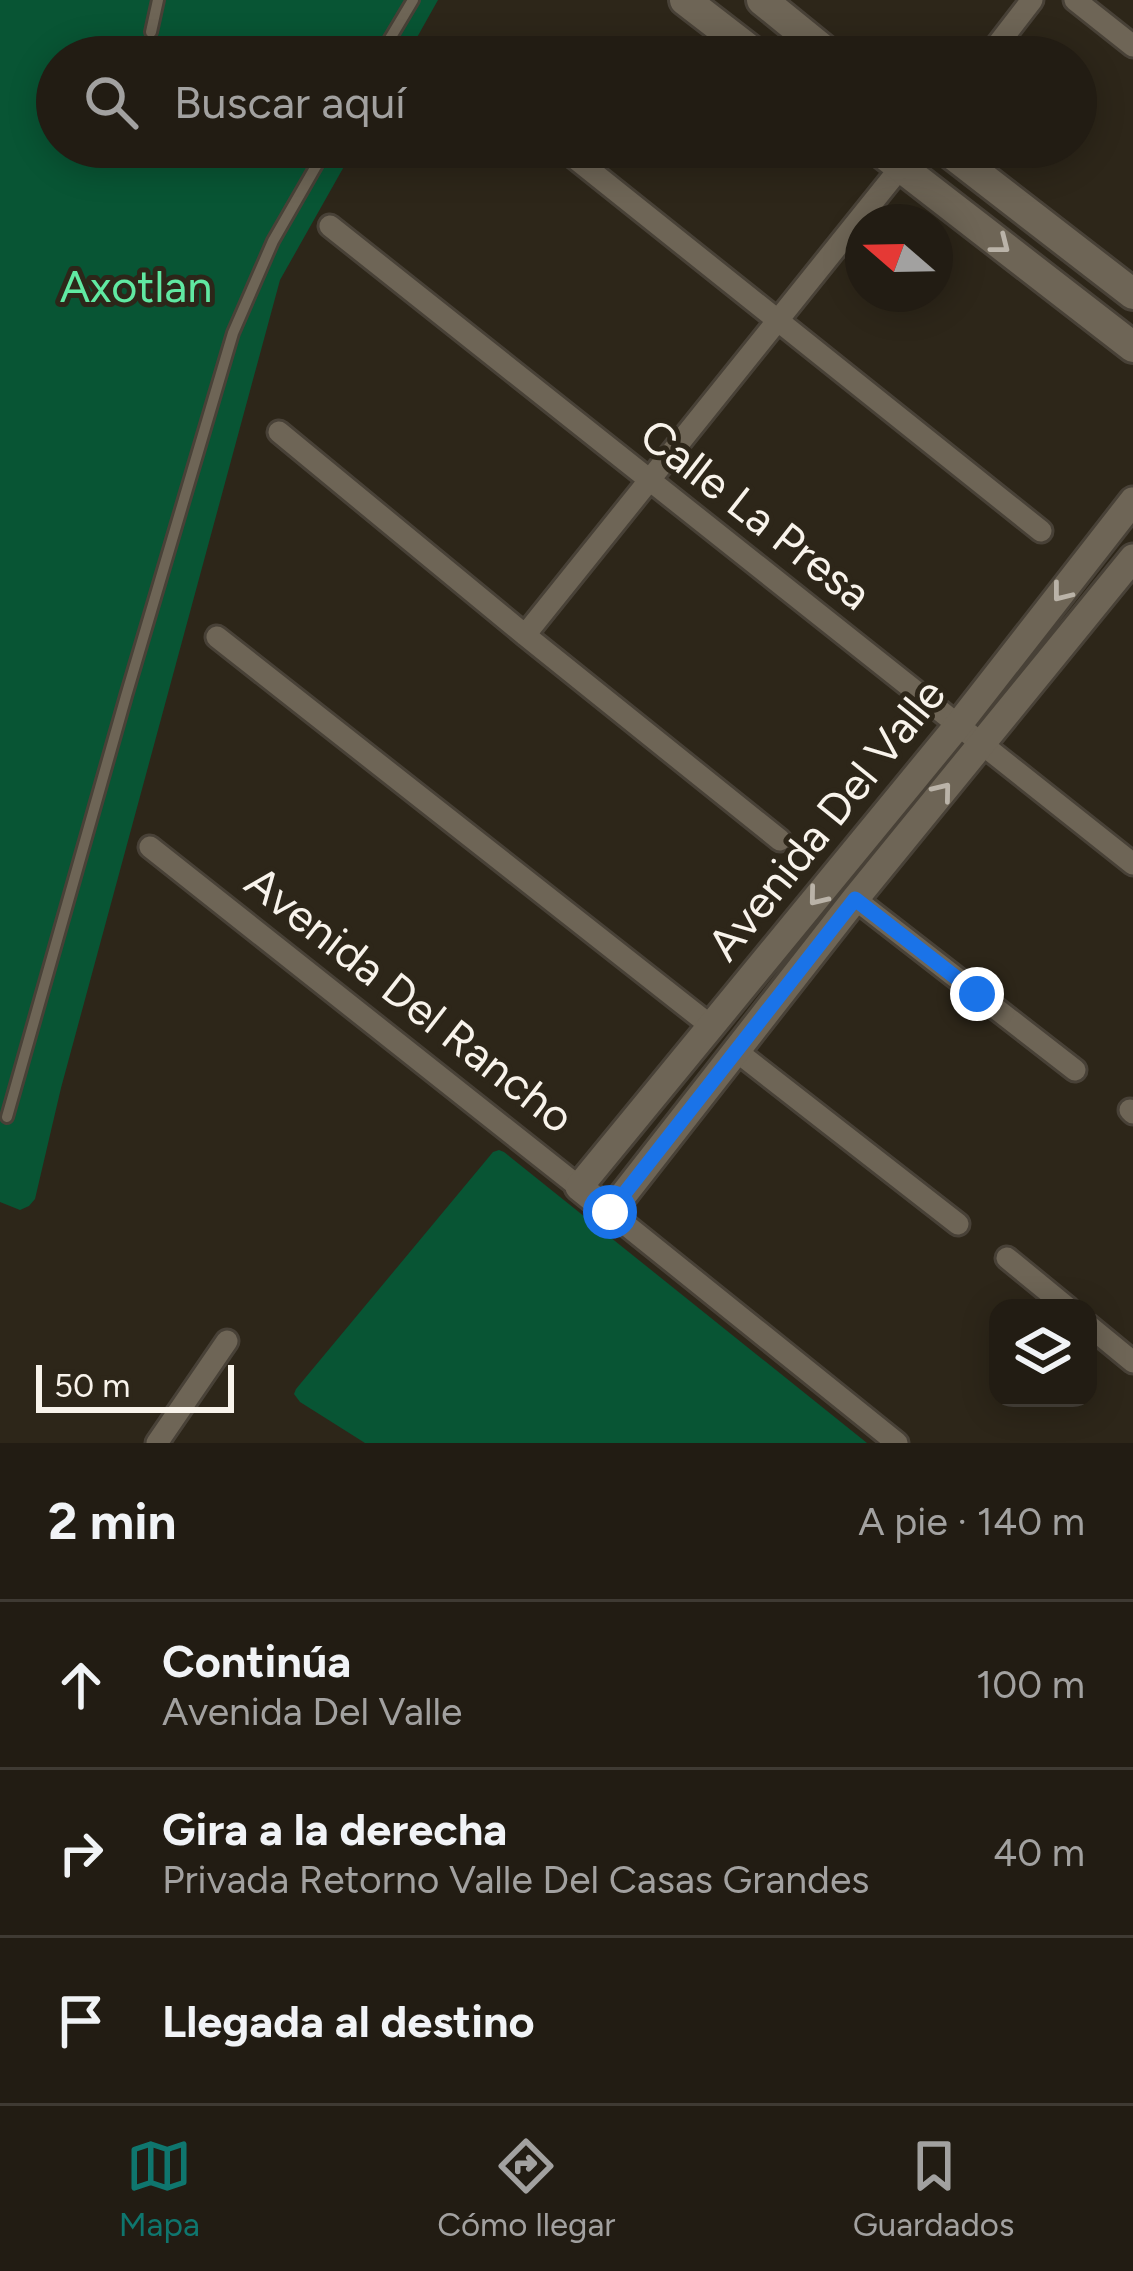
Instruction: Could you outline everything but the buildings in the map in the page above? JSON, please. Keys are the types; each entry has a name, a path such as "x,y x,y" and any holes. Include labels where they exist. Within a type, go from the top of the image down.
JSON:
{"main road":[{"path":"685,0 731,36"},
{"path":"762,0 806,36"},
{"path":"922,168 1133,347"},
{"path":"970,168 1133,294"}],"street":[{"path":"1004,36 1032,0"},
{"path":"1076,0 1133,46"},
{"path":"587,168 1041,531"},
{"path":"525,635 900,168"},
{"name":"Calle La Presa","path":"329,226 1133,864"},
{"path":"279,433 780,840"},
{"name":"Avenida Del Valle","path":"579,1187 959,724 1133,500"},
{"name":"Avenida Del Valle","path":"610,1212 855,899 1133,558"},
{"path":"217,637 711,1026"},
{"name":"Avenida Del Rancho","path":"151,847 897,1443"},
{"path":"855,899 1075,1070"},
{"path":"735,1050 958,1224"},
{"path":"1007,1258 1056,1299"},
{"path":"1097,1333 1133,1363"},
{"path":"157,1443 227,1341"}],"lane":[{"path":"151,32 158,0"},
{"path":"392,36 413,0"},
{"path":"7,1117 233,334 273,241 315,168"}],"green space":[{"name":"Axotlan","path":"0,0 438,0 418,36 36,36 36,168 343,168 280,280 35,1199 20,1210 0,1202"},
{"path":"499,1150 867,1443 365,1443 300,1402 296,1389"}],"route":[{"path":"610,1212 855,899 977,994"}]}
